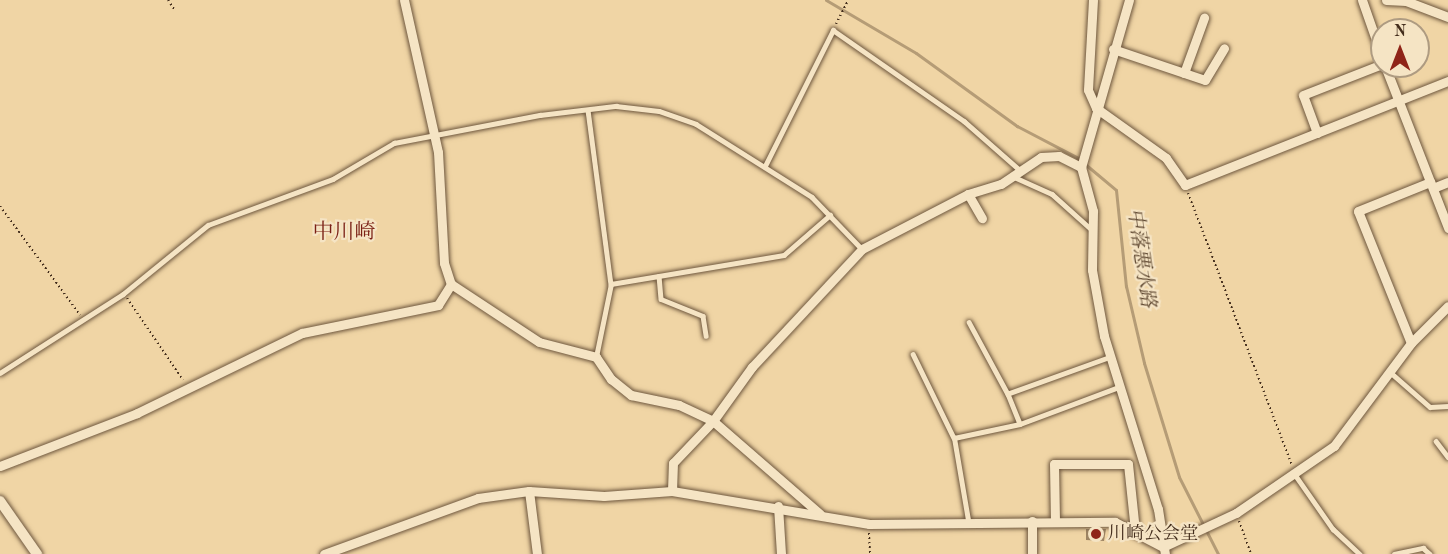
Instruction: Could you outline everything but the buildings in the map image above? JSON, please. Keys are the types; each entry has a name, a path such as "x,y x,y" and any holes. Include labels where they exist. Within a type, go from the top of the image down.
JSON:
{"street":[{"path":"404,0 435,135 444,263 451,284 538,342 597,357 611,379 631,395 679,405 713,421 821,515"},
{"path":"1093,0 1088,90 1096,108 1166,158 1185,185 1448,81"},
{"path":"1129,0 1081,166 1092,230 1092,270 1111,357 1158,509 1164,550"},
{"path":"1362,0 1370,23"},
{"path":"1386,0 1406,1 1425,11 1448,17"},
{"path":"1425,0 1425,11"},
{"path":"1184,73 1204,18"},
{"path":"1113,49 1205,80 1224,48"},
{"path":"1317,133 1303,95 1370,70"},
{"path":"1389,78 1448,228"},
{"path":"672,491 674,463 713,421 752,367 862,249 968,194 1012,177 1041,157 1059,156 1081,166"},
{"path":"1411,343 1358,211 1431,185 1448,182"},
{"path":"968,194 982,218"},
{"path":"0,465 137,413 188,386 302,333 438,305 451,284"},
{"path":"1164,550 1216,521 1236,513 1296,476 1334,446 1411,343 1448,306"},
{"path":"1055,521 1054,464 1128,464 1135,531"},
{"path":"324,554 478,498 529,491 604,496 672,491 778,506 869,524 968,520 1115,522 1135,531 1164,550"},
{"path":"529,491 537,554"},
{"path":"0,501 37,554"},
{"path":"778,506 782,554"},
{"path":"1032,521 1032,554"}],"lane":[{"path":"765,166 833,30 964,121 1020,170"},
{"path":"588,110 611,284 597,357"},
{"path":"0,373 123,294 208,225 333,179 381,147 435,135 588,110 659,111 696,124 765,166 830,215 862,249"},
{"path":"1012,177 1052,194 1092,230"},
{"path":"611,284 784,255 830,215"},
{"path":"659,276 661,299 703,316 706,336"},
{"path":"969,322 1008,394 1020,424"},
{"path":"913,354 954,438 968,520"},
{"path":"1008,394 1111,357"},
{"path":"1390,372 1430,407 1448,406"},
{"path":"954,438 1020,424 1120,387"},
{"path":"1437,441 1448,457"},
{"path":"1296,476 1333,529 1360,554"},
{"path":"1394,554 1423,548 1430,554"}],"path":[{"path":"168,0 174,9"},
{"path":"833,30 847,0"},
{"path":"1185,185 1296,476"},
{"path":"0,206 83,319"},
{"path":"123,294 188,386"},
{"path":"1236,513 1251,554"},
{"path":"869,524 870,554"}],"waterway":[{"name":"中落悪水路","path":"826,0 916,53 1017,126 1080,159"},
{"name":"中落悪水路","path":"1085,164 1116,190 1126,286 1144,363 1179,477 1218,554"}],"place":[{"name":"川崎公会堂","path":"1096,534"}],"district":[{"name":"中川崎","path":"344,233"}]}
